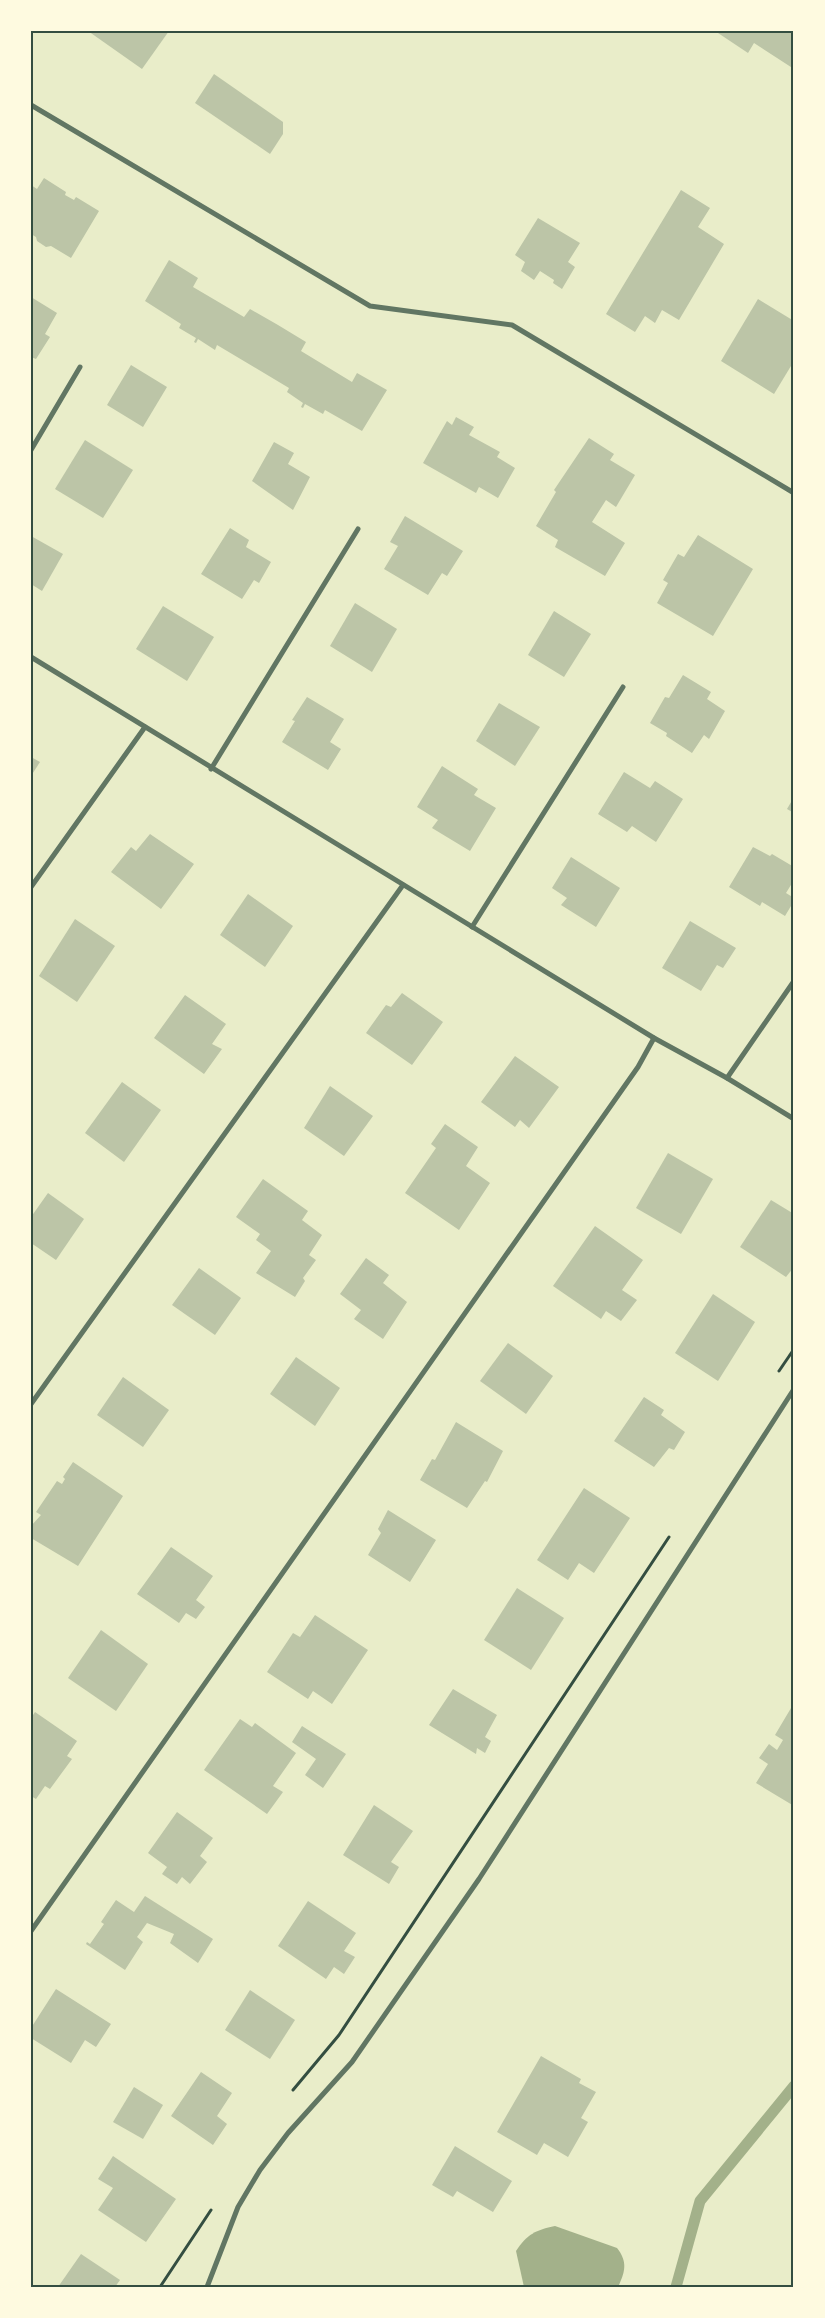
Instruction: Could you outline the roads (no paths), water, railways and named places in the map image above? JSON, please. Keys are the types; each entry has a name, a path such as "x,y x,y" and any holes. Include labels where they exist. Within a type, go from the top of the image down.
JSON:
{"street":[{"path":"31,105 370,306 512,325 794,493"},
{"path":"31,450 80,367"},
{"path":"211,768 358,529"},
{"path":"31,657 654,1038 727,1078 794,1119"},
{"path":"472,927 623,687"},
{"path":"31,886 145,727"},
{"path":"31,1404 402,885"},
{"path":"727,1078 794,981"},
{"path":"31,1931 638,1066 654,1038"},
{"path":"207,2287 238,2207 260,2170 288,2133 352,2062 479,1879 794,1389"}],"waterway":[{"path":"676,2287 700,2201 794,2086"}]}
